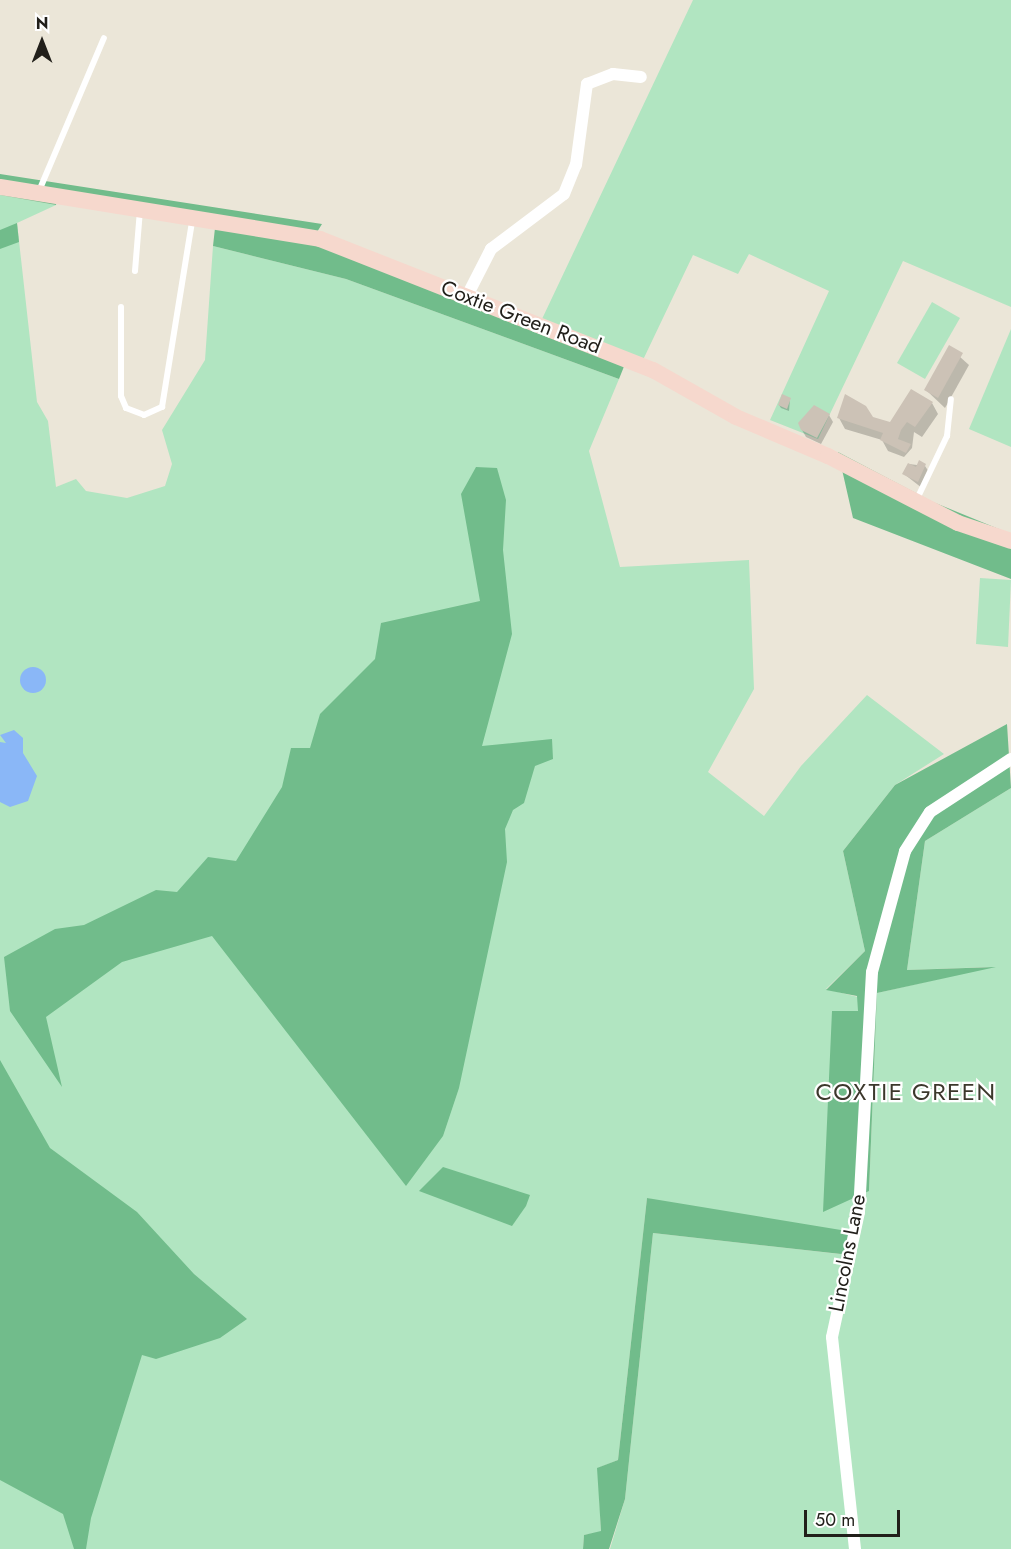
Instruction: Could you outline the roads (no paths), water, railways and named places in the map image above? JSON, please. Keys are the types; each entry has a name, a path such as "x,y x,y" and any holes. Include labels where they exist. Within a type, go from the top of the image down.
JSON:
{"street":[{"path":"467,296 491,249 564,194 576,165 587,84 613,74 641,77"},
{"name":"Coxtie Green Road","path":"0,187 194,214 320,239 653,370 736,417 828,456 915,502 1011,542"},
{"name":"Lincolns Lane","path":"855,1549 832,1337 859,1212 872,972 905,851 930,812 1011,759"}],"lane":[{"path":"38,191 104,38"},
{"path":"135,271 140,206"},
{"path":"121,307 121,396 126,408 144,415 162,407 194,214"},
{"path":"915,502 947,436 951,399"}],"water":[{"path":"33,667 42,671 46,680 42,689 33,693 24,689 20,680 24,671"},
{"path":"14,730 23,738 23,753 37,776 28,801 10,807 0,802 0,742 6,743 0,735"}],"district":[{"name":"COXTIE GREEN","path":"906,1092"}]}
